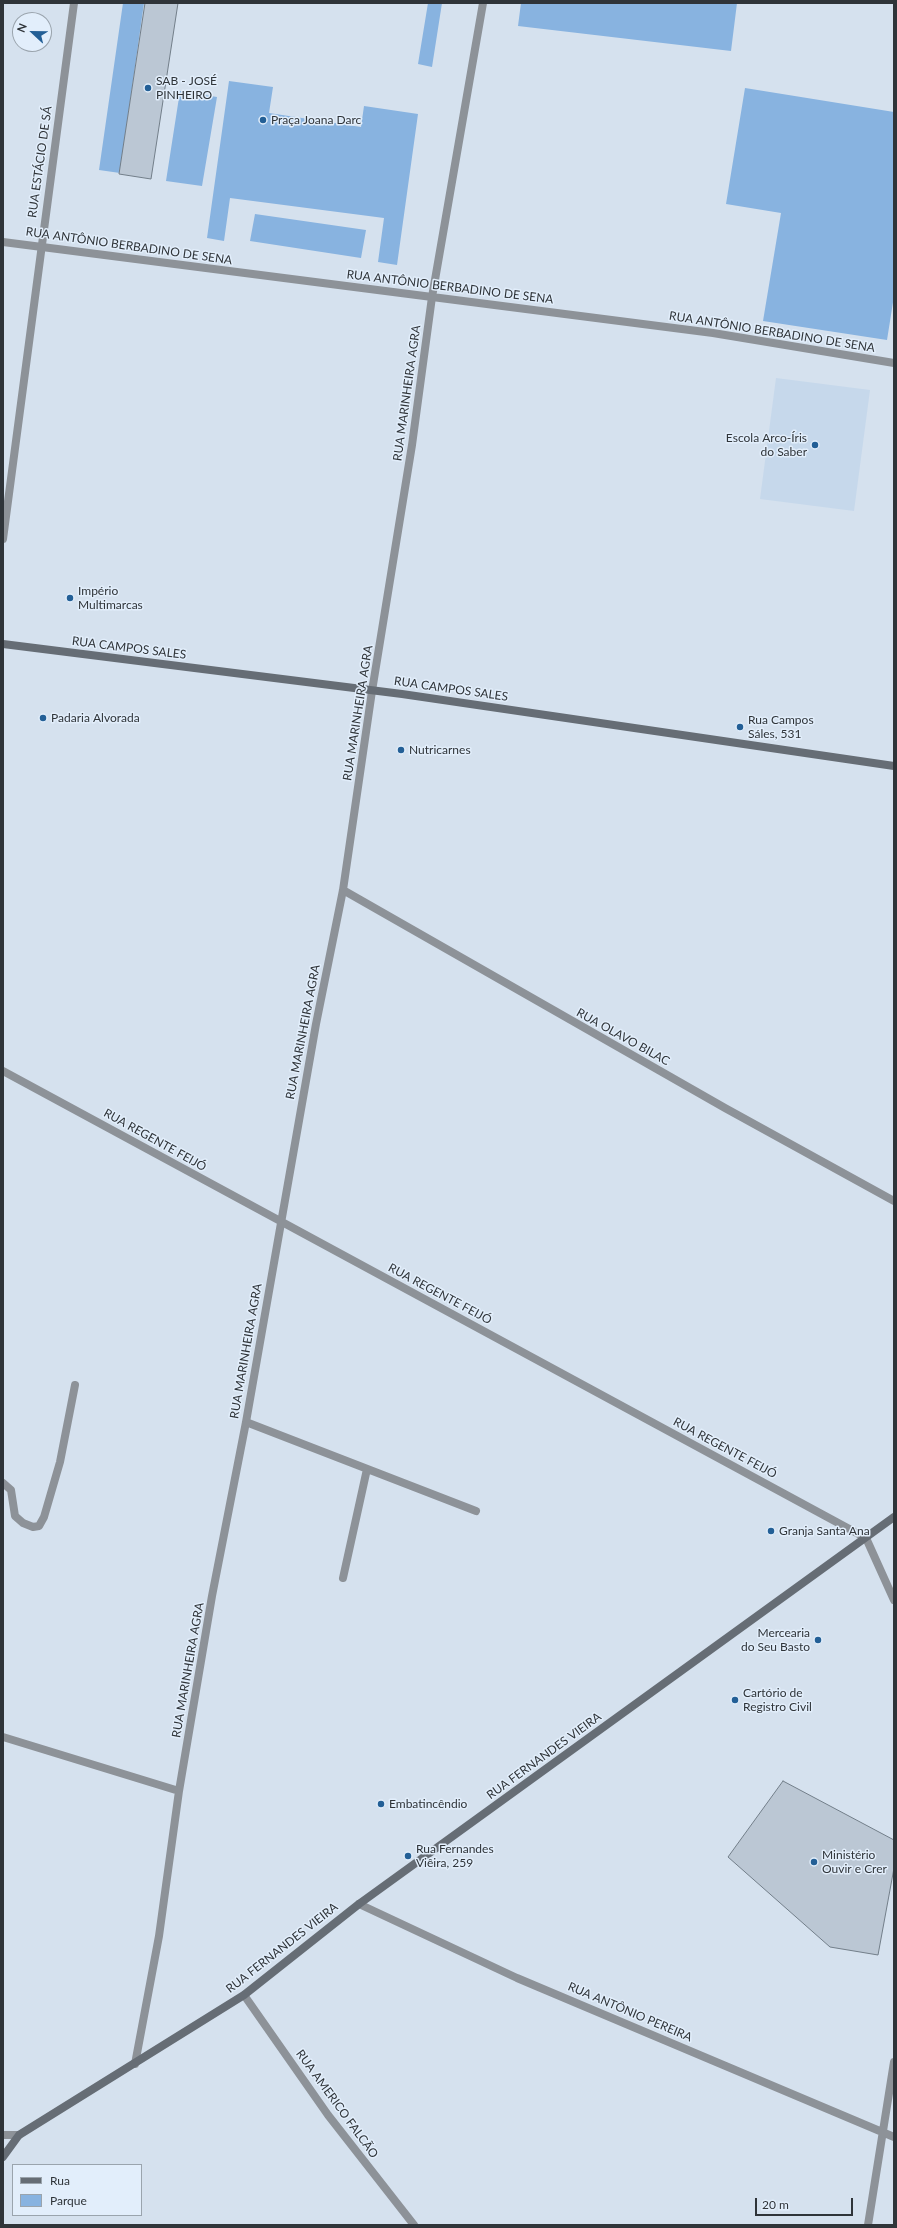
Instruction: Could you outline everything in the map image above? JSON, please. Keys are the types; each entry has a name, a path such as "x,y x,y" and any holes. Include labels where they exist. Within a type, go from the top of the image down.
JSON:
{"street":[{"name":"RUA ESTÁCIO DE SÁ","path":"3,538 40,246 74,3"},
{"name":"RUA MARINHEIRA AGRA","path":"135,2064 159,1936 179,1791 212,1596 246,1422 315,1032 343,890 372,691 412,445 432,297 483,3"},
{"name":"RUA ANTÔNIO BERBADINO DE SENA","path":"3,242 714,333 894,363"},
{"name":"RUA CAMPOS SALES","path":"3,644 372,691 894,766"},
{"name":"RUA OLAVO BILAC","path":"343,890 725,1108 894,1201"},
{"name":"RUA REGENTE FEIJÓ","path":"3,1071 866,1538"},
{"path":"3,1483 11,1490 15,1516 23,1523 33,1527 39,1526 44,1517 60,1462 75,1385"},
{"path":"246,1422 476,1511"},
{"path":"343,1578 367,1469"},
{"name":"RUA FERNANDES VIEIRA","path":"19,2136 244,1995 359,1904 894,1517"},
{"path":"866,1538 894,1600"},
{"path":"3,1737 179,1791"},
{"name":"RUA ANTÔNIO PEREIRA","path":"359,1904 517,1978 894,2137"},
{"name":"RUA AMERICO FALCÃO","path":"244,1995 328,2115 414,2225"},
{"path":"868,2225 894,2062"},
{"path":"3,2135 19,2136"},
{"path":"3,2157 19,2136"}],"shaded area":[{"name":"Escola Arco-Íris do Saber","path":"776,378 870,390 854,511 760,499"}],"green space":[{"path":"123,3 144,3 120,173 99,170"},
{"path":"428,3 442,3 432,67 418,64"},
{"path":"521,3 737,3 731,51 518,26"},
{"path":"229,81 273,87 269,113 361,127 364,106 418,114 397,265 378,262 384,218 230,198 224,241 207,238"},
{"path":"745,88 894,112 894,296 887,340 763,321 781,213 726,204"},
{"path":"180,91 217,97 202,186 166,181"},
{"path":"255,214 366,230 361,258 250,241"}],"building":[{"name":"SAB - JOSÉ PINHEIRO","path":"145,3 178,3 151,179 119,174"},
{"name":"Ministério Ouvir e Crer","path":"783,1781 894,1840 894,1868 878,1955 830,1947 728,1857"}],"place":[{"name":"SAB - JOSÉ PINHEIRO","path":"148,88"},
{"name":"Praça Joana Darc","path":"263,120"},
{"name":"Escola Arco-Íris do Saber","path":"815,445"},
{"name":"Império Multimarcas","path":"70,598"},
{"name":"Padaria Alvorada","path":"43,718"},
{"name":"Rua Campos Sáles, 531","path":"740,727"},
{"name":"Nutricarnes","path":"401,750"},
{"name":"Granja Santa Ana","path":"771,1531"},
{"name":"Mercearia do Seu Basto","path":"818,1640"},
{"name":"Cartório de Registro Civil","path":"735,1700"},
{"name":"Embatincêndio","path":"381,1804"},
{"name":"Rua Fernandes Viêira, 259","path":"408,1856"},
{"name":"Ministério Ouvir e Crer","path":"814,1862"}]}
